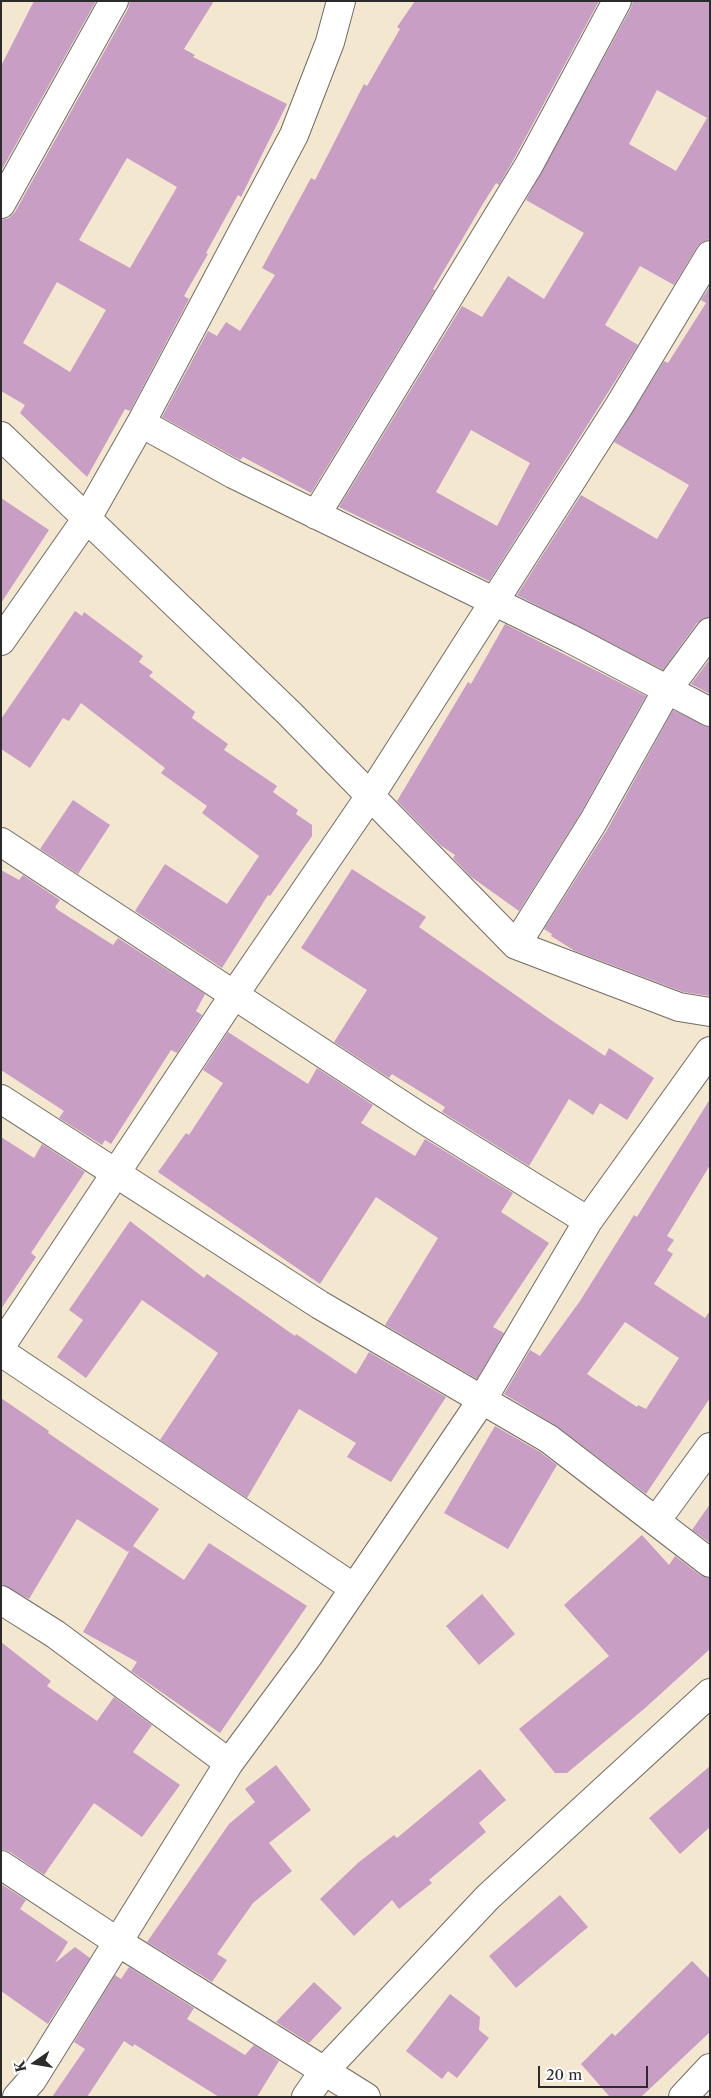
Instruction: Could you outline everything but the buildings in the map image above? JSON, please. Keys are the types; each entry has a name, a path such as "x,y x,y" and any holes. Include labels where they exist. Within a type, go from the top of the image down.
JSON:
{"street":[{"path":"1,204 114,1"},
{"path":"1,641 86,518 141,423 294,135 330,42 340,1"},
{"path":"316,515 529,165 616,1"},
{"path":"1,1346 234,995 370,796 619,406 710,255"},
{"path":"141,423 234,474 569,638 710,712"},
{"path":"1,436 289,713 516,945 679,1006 710,1012"},
{"path":"516,945 593,822 667,690 710,632"},
{"path":"1,842 420,1117 588,1221"},
{"path":"17,2097 32,2080 229,1763 309,1655 482,1400 588,1221 710,1051"},
{"path":"1,1099 320,1305 549,1439 710,1563"},
{"path":"1,1352 354,1588"},
{"path":"656,1521 710,1447"},
{"path":"1,1600 55,1634 229,1763"},
{"path":"306,2097 324,2071 488,1897 710,1693"},
{"path":"1,1865 118,1942 366,2097"},
{"path":"683,2097 710,2068"}]}
